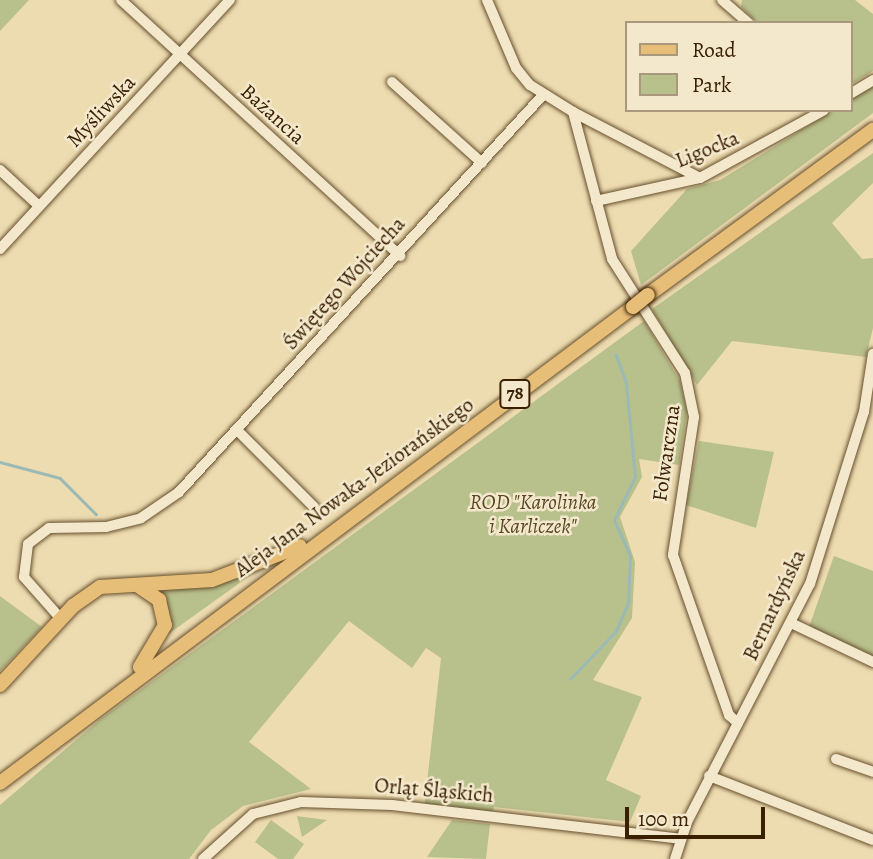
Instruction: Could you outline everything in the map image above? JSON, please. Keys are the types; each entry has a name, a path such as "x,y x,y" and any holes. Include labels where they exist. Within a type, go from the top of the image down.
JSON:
{"main road":[{"name":"Aleja Jana Nowaka-Jeziorańskiego","path":"0,783 134,676 873,130"},
{"path":"0,685 61,619 100,587 132,582 234,575 323,535"},
{"path":"132,582 159,600 164,625 134,676"}],"street":[{"name":"Bażancia","path":"121,0 400,256"},
{"name":"Myśliwska","path":"0,248 230,0"},
{"path":"487,0 516,68 544,94 700,178"},
{"path":"728,2 746,21"},
{"path":"852,93 873,80"},
{"path":"392,82 482,163"},
{"name":"Świętego Wojciecha","path":"61,619 24,577 28,544 49,527 106,527 150,514 237,430 400,256 544,94"},
{"name":"Folwarczna","path":"573,112 612,259 669,341 692,393 673,555 729,715 738,723"},
{"name":"Ligocka","path":"596,201 700,178 811,114"},
{"path":"0,170 39,206"},
{"name":"Bernardyńska","path":"675,859 680,839 709,776 791,623 869,413 873,354"},
{"path":"237,430 314,507"},
{"path":"791,623 873,662"},
{"path":"836,759 873,772"},
{"path":"709,776 873,840"},
{"name":"Orląt Śląskich","path":"202,859 253,814 313,802 492,815 680,839"}],"green space":[{"path":"0,0 29,0 0,31"},
{"path":"742,0 855,0 873,14 873,71 852,84 852,21 756,21 741,7"},
{"path":"873,86 873,113 641,285 631,251 687,189 720,180 831,112 852,112 852,99"},
{"path":"873,153 873,183 832,223 862,259 873,258 873,328 866,357 732,341 697,385 652,309"},
{"name":"ROD \"Karolinka i Karliczek\"","path":"644,321 680,381 687,411 679,465 639,459 642,477 620,517 635,562 632,618 593,680 642,697 606,780 641,796 630,822 494,807 492,815 424,809 441,658 426,648 412,668 349,621 249,742 311,789 243,806 211,830 189,859 0,859 0,805 102,718"},
{"path":"700,435 699,441 774,452 756,528 686,505"},
{"path":"834,556 873,571 873,657 809,627"},
{"path":"256,570 167,635 161,595 152,586"},
{"path":"0,596 42,627 0,671"},
{"path":"297,816 327,820 302,837"},
{"path":"271,820 304,844 293,859 278,859 255,842"},
{"path":"452,820 490,824 486,859 427,857"}],"waterway":[{"path":"570,679 616,631 628,603 630,556 614,520 635,477 626,383 616,355"},
{"path":"0,462 60,478 96,514"}]}
